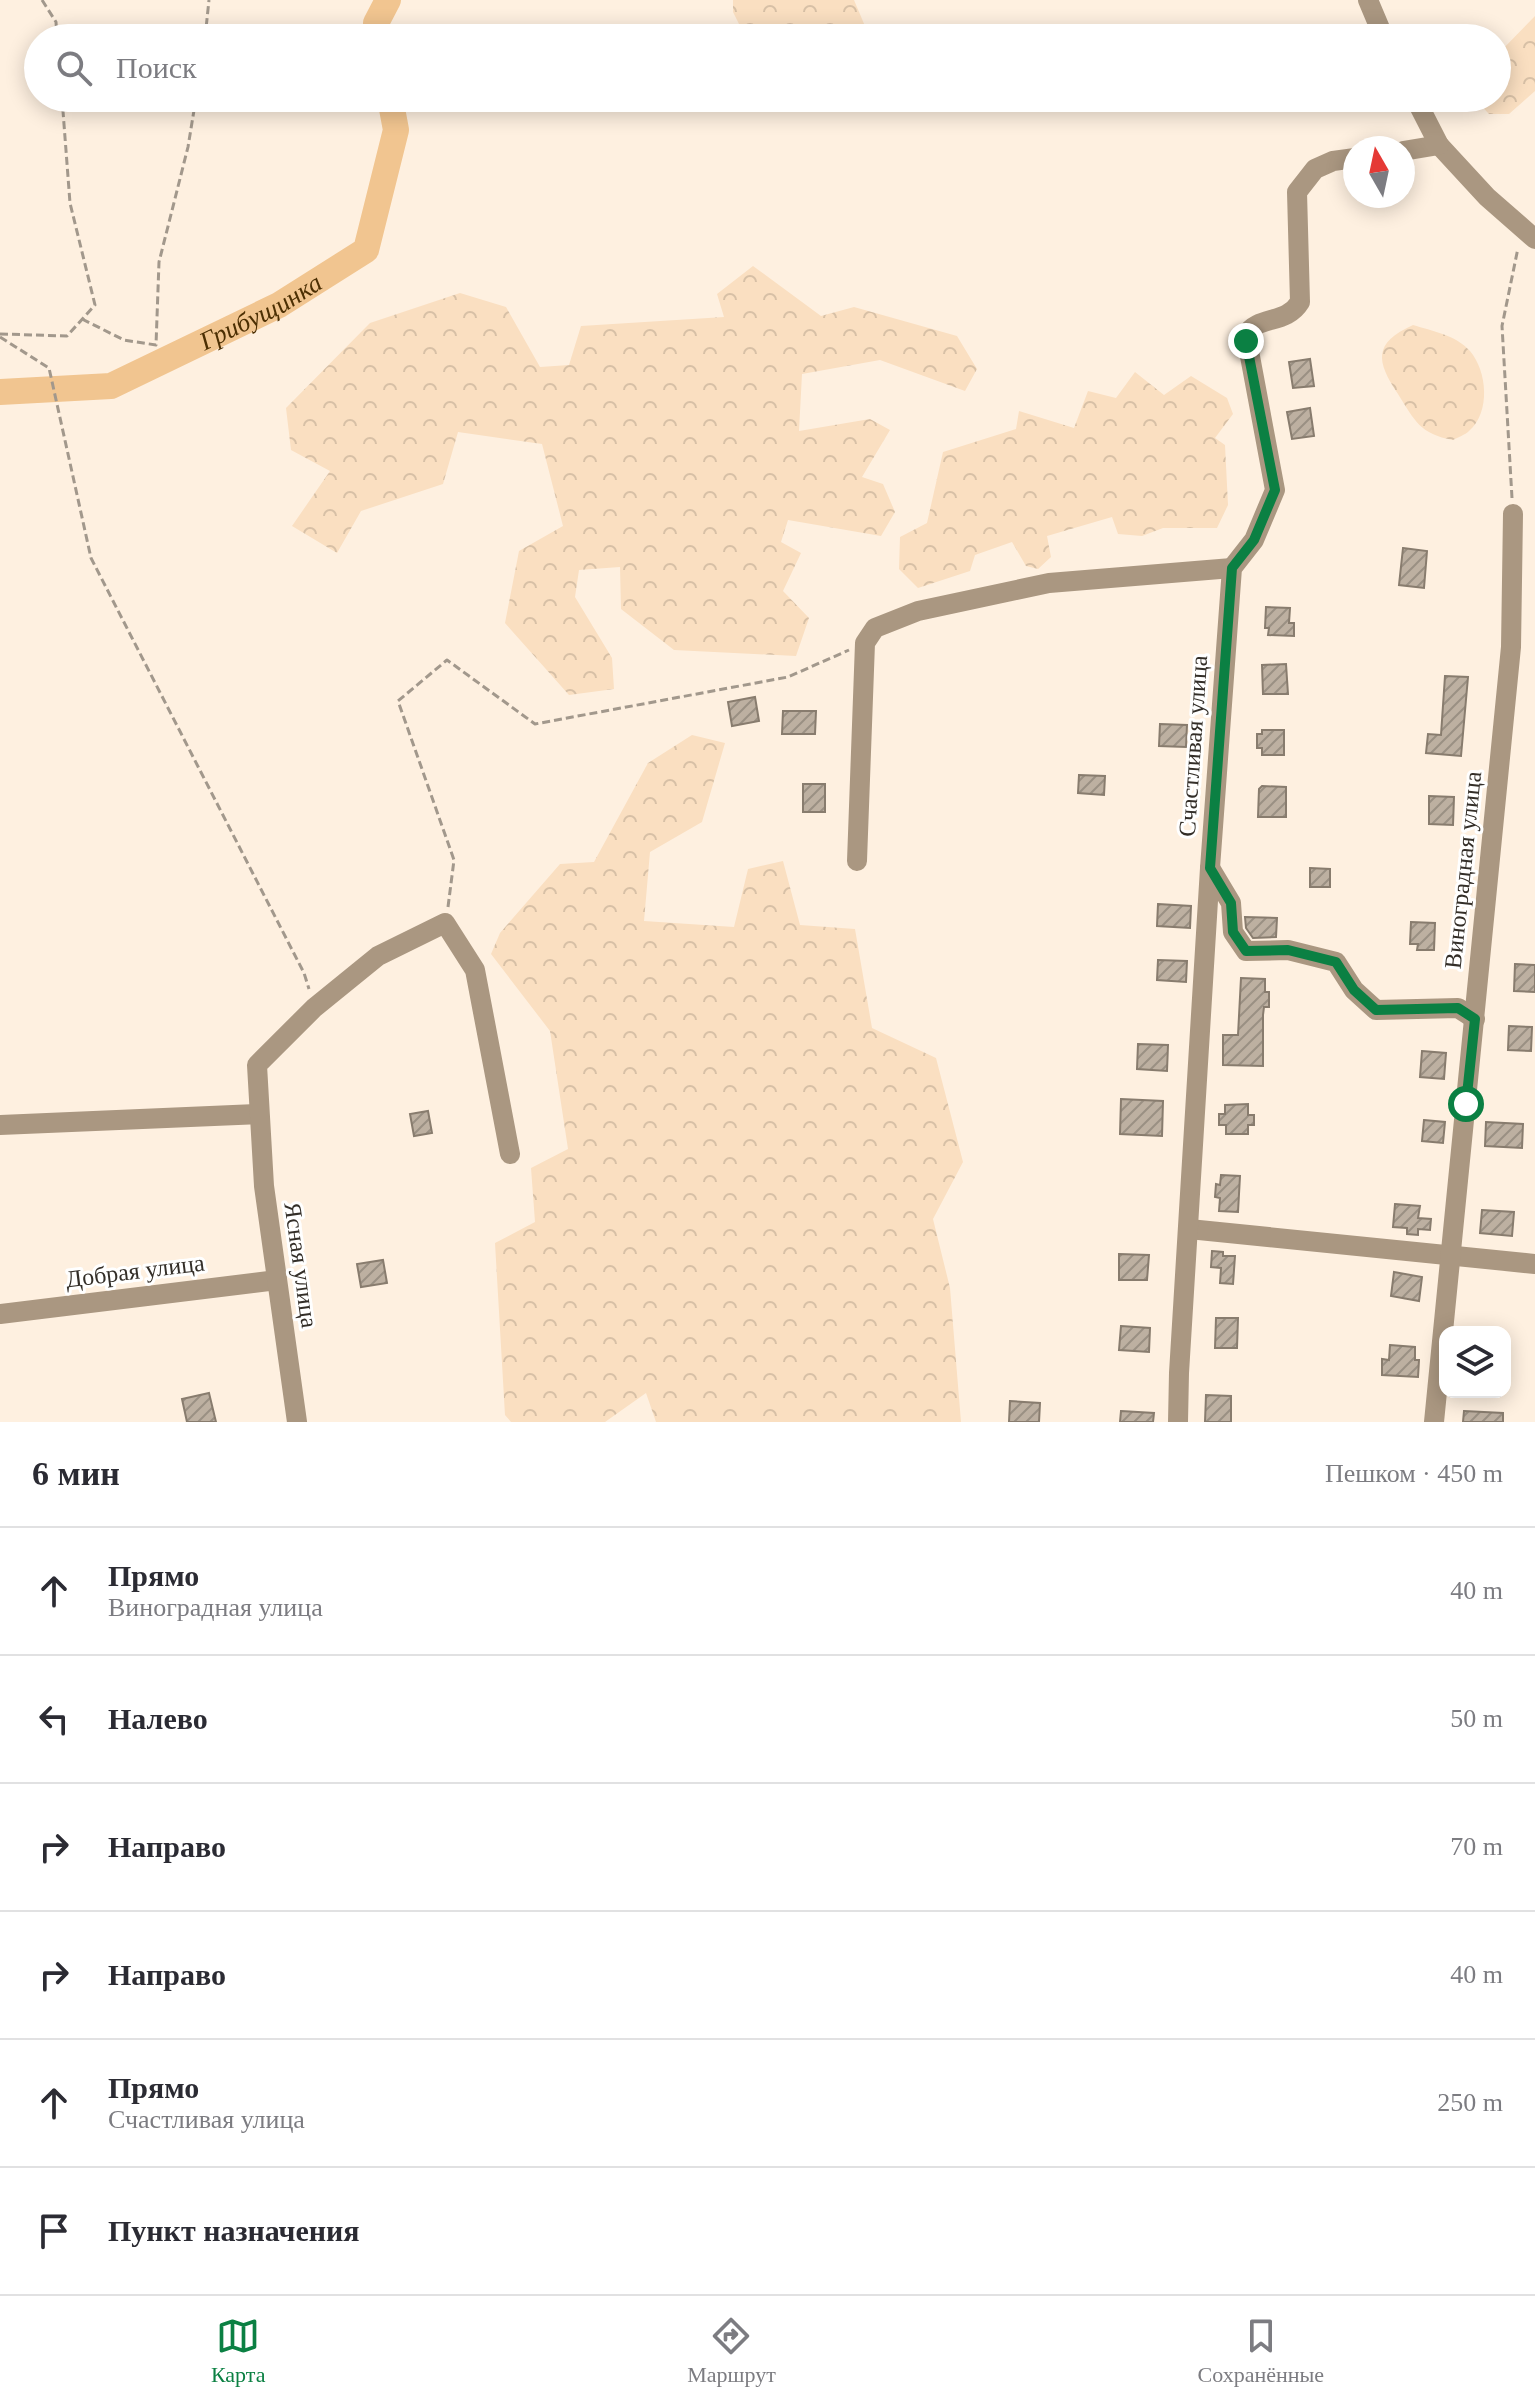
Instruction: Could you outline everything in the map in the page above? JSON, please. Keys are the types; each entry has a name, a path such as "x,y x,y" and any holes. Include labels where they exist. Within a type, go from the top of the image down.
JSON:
{"street":[{"path":"1368,0 1378,24"},
{"path":"1422,112 1439,145 1487,197 1528,233"},
{"path":"1415,149 1439,145"},
{"path":"857,861 865,643 875,628 918,611 1049,583 1232,568 1254,540 1275,490 1246,335 1250,328 1288,316 1300,302 1297,192 1315,169 1343,160"},
{"name":"Виноградная улица","path":"1434,1422 1511,647 1513,514"},
{"name":"Счастливая улица","path":"1178,1422 1210,868 1232,568"},
{"path":"1210,868 1231,903 1233,932 1246,951 1288,950 1336,962 1354,990 1376,1010 1458,1008 1475,1019"},
{"path":"445,923 475,970 510,1154"},
{"name":"Ясная улица","path":"297,1422 264,1186 257,1065 314,1008 378,956 445,923"},
{"path":"0,1125 259,1114"},
{"path":"1189,1229 1535,1264"},
{"name":"Добрая улица","path":"0,1314 277,1280"}],"path":[{"path":"42,0 56,24"},
{"path":"206,24 209,0"},
{"path":"0,336 67,336 95,305 70,203 63,112"},
{"path":"82,319 124,340 156,345 159,262 194,112"},
{"path":"1513,514 1502,326 1528,233"},
{"path":"0,336 49,368 91,558 304,973 314,1008"},
{"path":"445,923 454,860 398,701 447,660 535,724 788,677 865,643"}],"green space":[{"path":"733,0 854,0 864,24 739,24 733,12"},
{"path":"1535,16 1535,91 1509,114 1489,114 1487,112 1511,112 1511,41"},
{"path":"753,266 821,316 854,307 957,336 977,369 965,391 880,360 802,374 799,431 870,419 890,430 862,477 883,484 895,512 881,536 788,520 781,542 801,553 783,591 809,618 796,656 674,650 621,609 620,567 579,570 575,597 612,658 614,689 569,695 505,623 519,551 563,526 542,444 458,432 443,484 361,511 337,553 292,526 330,471 291,450 286,408 370,323 460,293 506,307 540,367 569,365 581,326 724,317 717,294"},
{"path":"1413,325 1458,341 1470,351 1480,369 1484,391 1481,413 1469,431 1453,440 1433,434 1420,425 1385,372 1382,354 1385,346"},
{"path":"1135,372 1164,395 1191,376 1227,398 1233,414 1215,438 1225,445 1228,505 1217,528 1163,528 1142,536 1118,534 1112,517 1047,536 1051,557 1038,569 1026,566 1012,542 975,555 970,571 918,588 899,569 900,537 927,523 943,452 1016,429 1019,411 1074,428 1088,391 1116,398"},
{"path":"692,735 725,743 702,822 650,852 644,921 734,927 748,869 783,861 800,925 855,929 872,1028 936,1058 963,1162 933,1219 950,1288 961,1422 656,1422 646,1393 605,1422 511,1422 505,1415 495,1243 535,1222 531,1168 568,1149 550,1031 491,954 500,933 560,864 594,862 648,763"}],"building":[{"path":"1310,359 1314,386 1293,388 1289,362"},
{"path":"1310,408 1314,436 1292,439 1287,412"},
{"path":"1403,548 1427,551 1424,588 1399,585"},
{"path":"1266,607 1290,608 1289,623 1294,623 1294,636 1268,635 1269,628 1265,628"},
{"path":"1286,664 1288,694 1263,694 1262,665"},
{"path":"1445,676 1468,677 1461,756 1426,753 1428,734 1441,735"},
{"path":"755,697 759,721 732,726 728,702"},
{"path":"783,711 816,711 815,734 782,734"},
{"path":"1160,724 1187,725 1186,747 1159,746"},
{"path":"1262,730 1284,730 1284,755 1262,755 1262,748 1257,748 1257,734 1262,734"},
{"path":"1079,775 1105,776 1104,795 1078,793"},
{"path":"803,784 825,784 825,812 803,812"},
{"path":"1262,786 1286,787 1286,817 1258,817 1259,789"},
{"path":"1429,796 1454,797 1453,825 1429,824"},
{"path":"1310,868 1330,869 1330,887 1310,887"},
{"path":"1158,904 1191,906 1190,928 1157,926"},
{"path":"1245,917 1277,918 1276,937 1253,938 1246,928"},
{"path":"1411,922 1435,923 1434,950 1417,950 1418,944 1410,944"},
{"path":"1158,960 1187,961 1186,982 1157,980"},
{"path":"1515,964 1535,965 1535,992 1514,991"},
{"path":"1241,978 1265,979 1265,992 1269,992 1269,1007 1264,1007 1263,1015 1263,1066 1223,1065 1223,1035 1238,1035"},
{"path":"1509,1026 1532,1027 1531,1051 1508,1050"},
{"path":"1138,1044 1168,1045 1167,1071 1137,1069"},
{"path":"1422,1051 1446,1053 1444,1079 1420,1077"},
{"path":"1121,1099 1163,1101 1162,1136 1120,1134"},
{"path":"1248,1104 1248,1115 1254,1115 1254,1125 1248,1125 1248,1134 1226,1134 1226,1125 1219,1125 1219,1114 1225,1114 1225,1105"},
{"path":"428,1111 432,1133 414,1136 410,1114"},
{"path":"1424,1120 1445,1122 1443,1143 1422,1141"},
{"path":"1486,1122 1523,1124 1522,1148 1485,1146"},
{"path":"1221,1175 1240,1176 1238,1212 1219,1211 1220,1198 1215,1197 1216,1184 1220,1185"},
{"path":"1395,1204 1420,1206 1418,1218 1431,1219 1430,1230 1418,1229 1418,1235 1407,1234 1407,1228 1393,1227"},
{"path":"1482,1210 1514,1212 1512,1236 1480,1233"},
{"path":"1212,1251 1223,1252 1223,1256 1235,1256 1233,1284 1220,1283 1221,1268 1211,1267"},
{"path":"1119,1254 1149,1255 1147,1280 1119,1280"},
{"path":"383,1260 387,1283 361,1287 357,1264"},
{"path":"1394,1272 1422,1277 1419,1301 1391,1296"},
{"path":"1216,1318 1238,1318 1237,1348 1215,1348"},
{"path":"1121,1326 1150,1328 1149,1352 1119,1350"},
{"path":"1390,1345 1415,1347 1415,1360 1419,1360 1418,1377 1382,1375 1382,1359 1389,1360"},
{"path":"209,1393 216,1422 187,1422 182,1399"},
{"path":"1206,1395 1231,1396 1231,1422 1205,1422"},
{"path":"1010,1401 1040,1403 1039,1422 1009,1422"},
{"path":"1121,1411 1154,1413 1153,1422 1120,1422"},
{"path":"1464,1411 1503,1413 1503,1422 1463,1422"}],"waterway":[{"name":"Грибущинка","path":"376,24 388,0"},
{"name":"Грибущинка","path":"0,392 111,386 279,305 366,250 396,130 393,112"}],"route":[{"path":"1246,341 1275,490 1254,540 1232,568 1210,868 1231,903 1233,932 1246,951 1288,950 1336,962 1354,990 1376,1010 1458,1008 1475,1019 1466,1104"}]}
